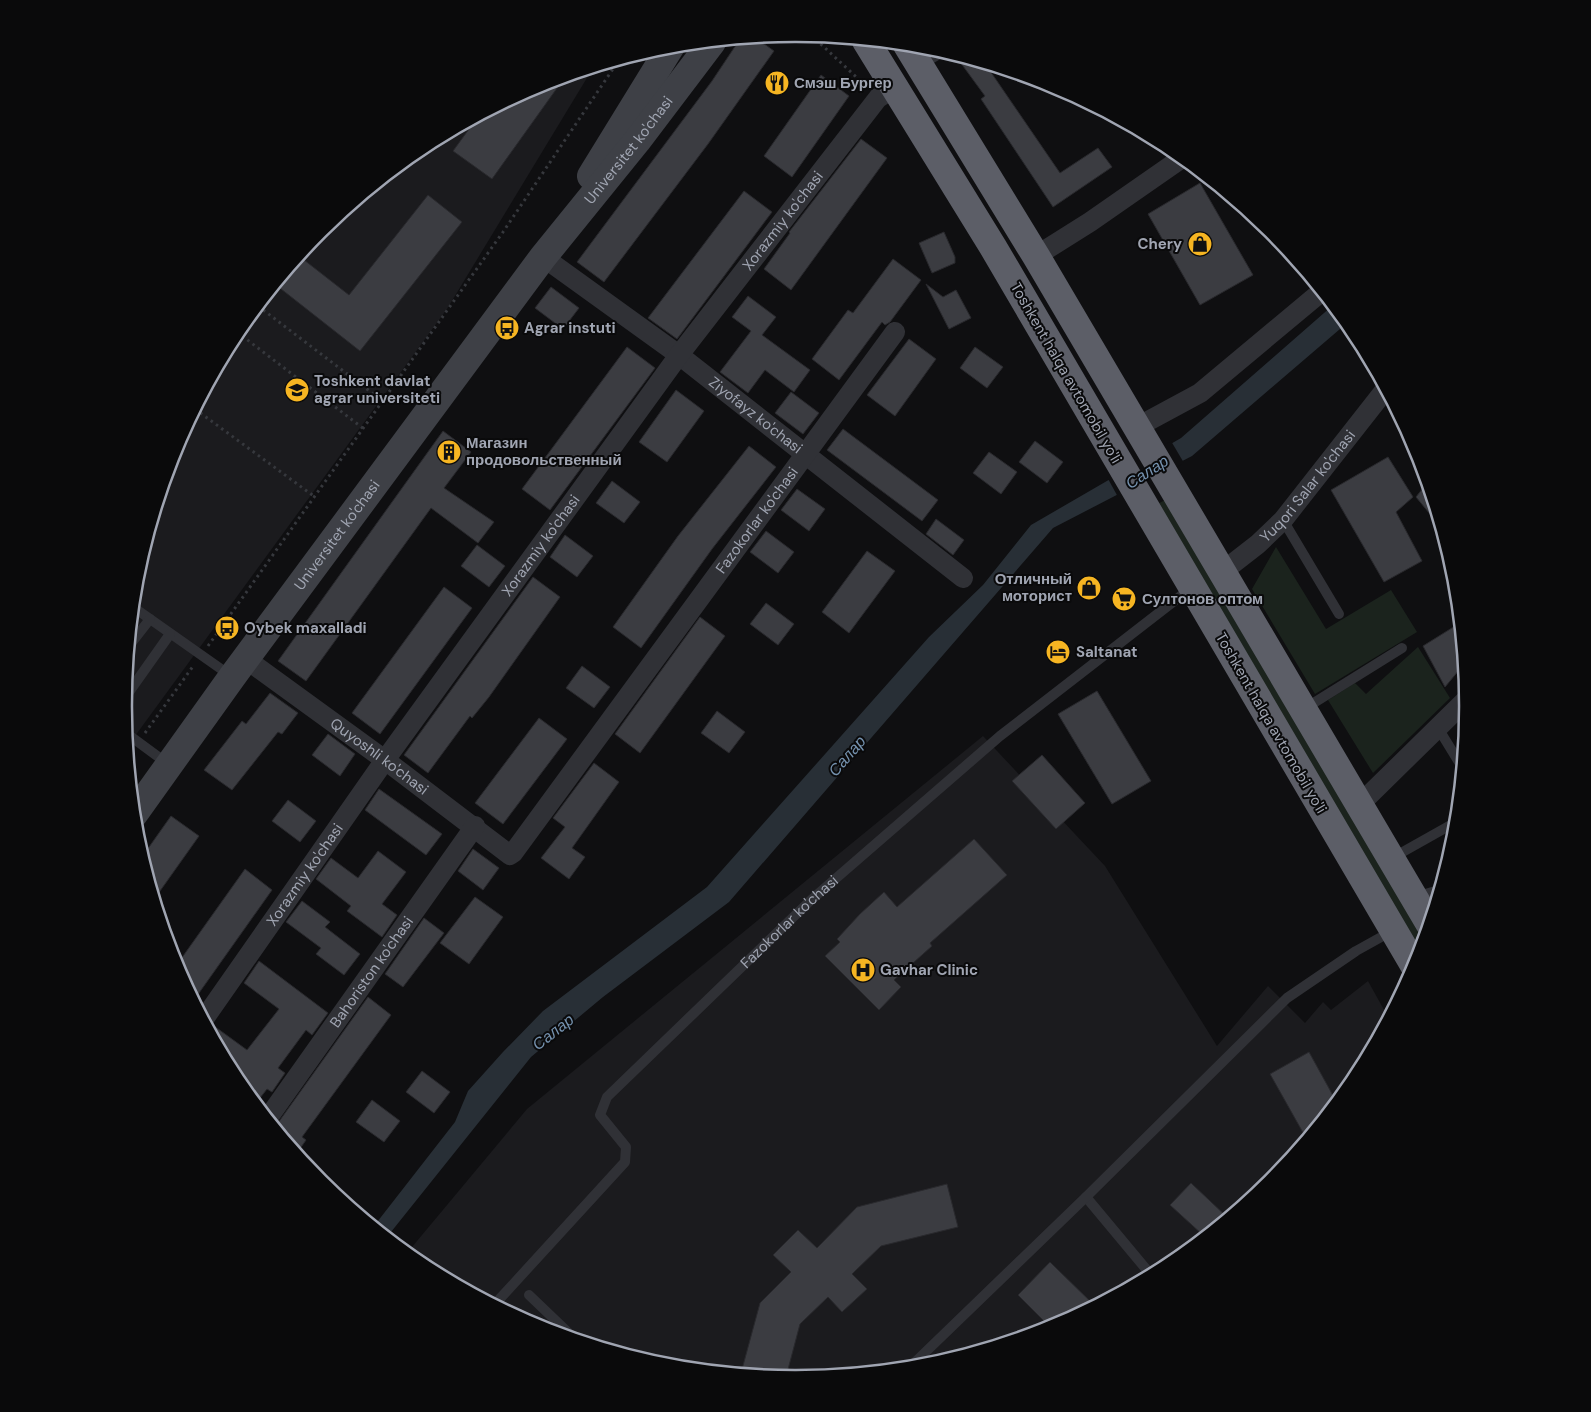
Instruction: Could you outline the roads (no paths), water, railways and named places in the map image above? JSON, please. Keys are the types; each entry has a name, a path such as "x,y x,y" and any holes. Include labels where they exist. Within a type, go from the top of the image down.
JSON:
{"highway":[{"name":"Toshkent halqa avtomobil yo'li","path":"870,47 993,247 1409,957"},
{"path":"921,54 1036,256 1391,859 1426,894 1427,907"}],"main road":[{"name":"Universitet ko'chasi","path":"140,805 239,668 543,257 637,141 707,48"},
{"name":"Universitet ko'chasi","path":"543,257 621,125 665,55"}],"street":[{"name":"Xorazmiy ko'chasi","path":"208,1013 385,760 679,355 878,98 895,87"},
{"path":"1036,256 1090,222 1175,163"},
{"name":"Ziyofayz ko'chasi","path":"543,257 679,355 963,578"},
{"path":"1141,434 1200,393 1317,296"},
{"name":"Fazokorlar ko'chasi","path":"513,854 895,332"},
{"name":"Yuqori Salar ko'chasi","path":"1222,572 1258,544 1283,520 1383,398"},
{"name":"Quyoshli ko'chasi","path":"239,668 385,760 475,826 510,855 513,854"},
{"path":"1360,804 1459,707"},
{"name":"Bahoriston ko'chasi","path":"272,1113 475,826"}],"lane":[{"path":"1283,520 1339,614"},
{"name":"Fazokorlar ko'chasi","path":"499,1299 625,1162 626,1147 600,1115 607,1097 819,893 1000,736 1192,588"},
{"path":"139,611 200,656 239,668"},
{"path":"136,637 150,619"},
{"path":"132,687 170,634"},
{"path":"1303,710 1402,648"},
{"path":"1438,728 1457,759"},
{"path":"133,738 168,765"},
{"path":"1391,859 1447,827"},
{"path":"919,1358 1086,1197 1287,998 1393,930"},
{"path":"1086,1197 1146,1269"},
{"path":"529,1295 562,1326"}],"water":[{"name":"Салар","path":"1328,310 1341,328 1192,456 1053,528 729,902 603,997 531,1057 391,1232 378,1221 455,1122 468,1091 503,1052 543,1011 707,887 929,637 983,585 1031,525 1181,438"}],"place":[{"name":"Смэш Бургер","path":"777,83"},
{"name":"Chery","path":"1200,244"},
{"name":"Agrar instuti","path":"507,328"},
{"name":"Toshkent davlat agrar universiteti","path":"297,390"},
{"name":"Магазин продовольственный","path":"449,452"},
{"name":"Отличный моторист","path":"1089,588"},
{"name":"Султонов оптом","path":"1124,599"},
{"name":"Oybek maxalladi","path":"227,628"},
{"name":"Saltanat","path":"1058,652"},
{"name":"Gavhar Clinic","path":"863,970"}]}
